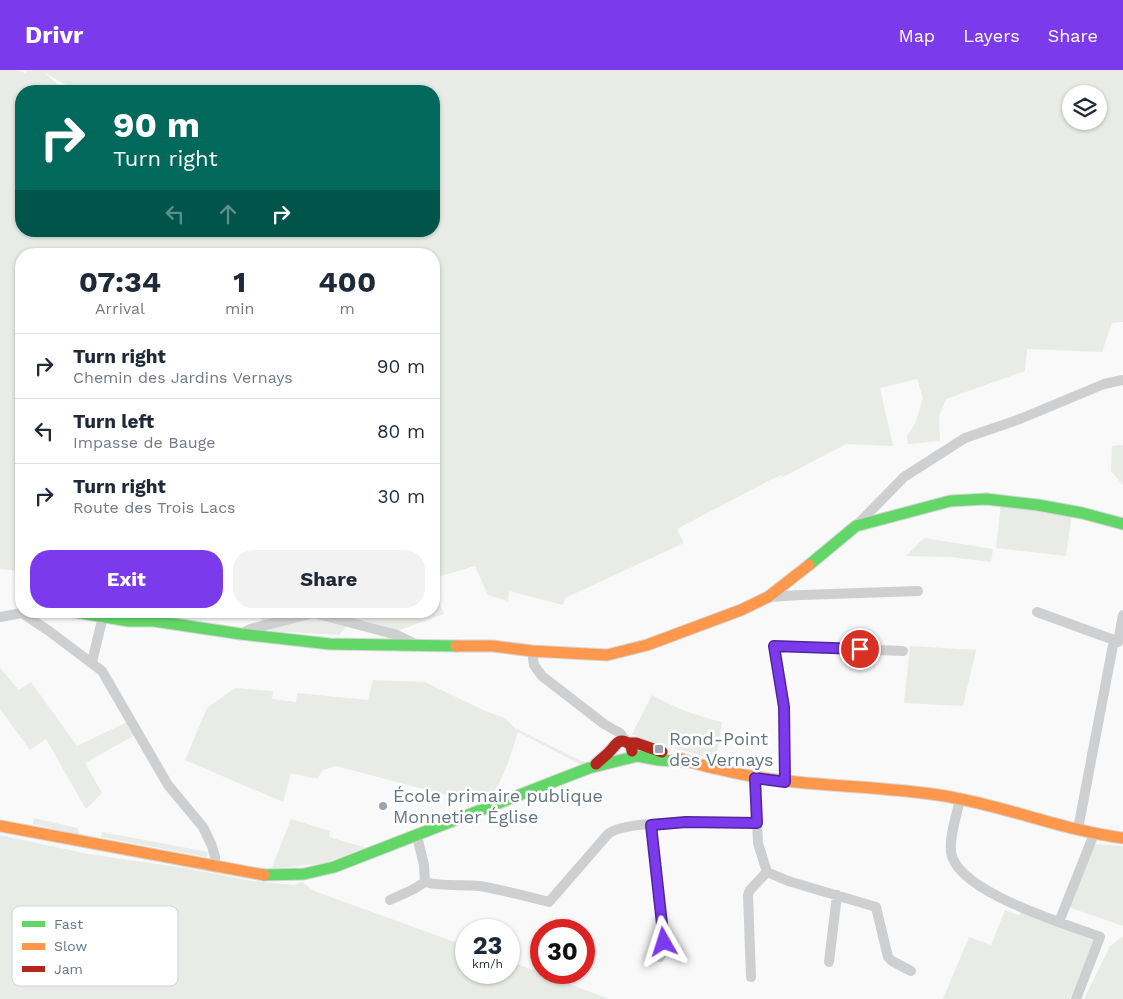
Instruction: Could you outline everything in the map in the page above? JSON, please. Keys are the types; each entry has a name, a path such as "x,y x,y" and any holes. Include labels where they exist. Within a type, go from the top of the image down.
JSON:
{"street":[{"path":"768,598 835,545 904,478 965,438 1104,384 1123,380"},
{"path":"856,526 950,501 980,499 1038,505 1082,513 1123,524"},
{"path":"113,618 129,621 154,621 241,634 330,644 493,646 532,651 597,655 626,651 664,639 768,598 811,594 918,591"},
{"path":"1037,612 1118,642 1123,615"},
{"path":"0,617 15,615"},
{"path":"29,618 49,630 102,671 168,785 203,827 212,846 215,867"},
{"path":"92,662 103,618"},
{"path":"241,634 250,628 293,618"},
{"path":"333,618 397,635 419,646"},
{"path":"1078,829 1114,640"},
{"path":"785,782 784,707 774,646 903,651"},
{"path":"532,651 534,665 542,676 604,724 620,732 632,750 624,758"},
{"path":"604,724 613,747 614,756 624,758"},
{"path":"589,768 618,741 636,743 689,762 755,778 785,782 900,790 960,799 1094,834 1123,838"},
{"path":"0,826 254,874 274,876 310,873 323,871 417,836 589,768 624,758 643,756 657,760 689,762"},
{"path":"755,778 758,843 767,872 788,881 876,907 888,957 911,971"},
{"path":"960,799 951,848 954,861 964,874 991,894 1008,902 1100,937 1076,999"},
{"path":"390,900 425,882 439,885 478,886 549,902 611,832 624,827 686,822 757,823"},
{"path":"651,825 664,942 660,957"},
{"path":"1059,922 1094,834"},
{"path":"417,836 424,864 425,882"},
{"path":"751,977 748,896 750,890 767,872"},
{"path":"829,962 837,895"}],"shaded area":[{"path":"0,70 17,70 25,73 28,70 1123,70 1123,322 1112,323 1102,352 1027,349 1025,371 946,399 939,417 940,441 908,444 907,435 915,424 923,398 917,379 880,388 893,446 846,444 783,477 781,475 770,480 677,529 684,543 565,598 563,605 509,591 508,601 488,595 475,566 440,576 440,248 15,248 15,570 0,569"},
{"path":"1123,445 1123,485 1111,471 1112,446"},
{"path":"1001,504 1072,514 1066,556 996,548"},
{"path":"924,538 993,549 991,562 950,557 906,556"},
{"path":"440,604 444,614 440,615"},
{"path":"260,618 433,618 397,631 353,619 339,635 271,631"},
{"path":"910,646 976,650 963,706 904,703"},
{"path":"0,668 19,690 31,682 77,746 127,722 135,735 85,763 102,793 86,809 46,739 30,750 0,709"},
{"path":"373,680 425,682 485,711 505,718 515,728 585,763 583,765 580,764 518,732 509,761 499,783 487,800 480,804 336,766 323,770 317,779 291,773 283,802 185,760 207,708 235,688 273,691 272,699 296,702 297,693 368,700"},
{"path":"652,695 686,711 722,722 716,760 649,741 632,734"},
{"path":"34,818 77,828 80,835 33,824"},
{"path":"291,819 330,831 329,837 367,848 324,863 273,869 272,867"},
{"path":"102,832 208,852 207,857 101,837"},
{"path":"0,835 88,854 185,868 251,881 294,885 302,882 314,891 455,942 455,984 520,984 520,965 530,969 530,984 570,984 609,999 0,999"},
{"path":"1096,844 1123,846 1123,926 1069,906"},
{"path":"1005,910 1019,915 1021,911 1094,941 1070,999 943,999 969,937 991,945"},
{"path":"1123,936 1123,999 1084,999 1110,946"}],"traffic: fast":[{"path":"809,565 856,526 950,501 986,499 1038,505 1082,513 1123,524"},
{"path":"111,618 129,621 154,621 241,634 330,644 456,646"},
{"path":"264,875 304,874 334,867 589,768 637,756 689,762"}],"traffic: slow":[{"path":"456,646 493,646 532,651 607,655 647,645 741,610 768,597 809,565"},
{"path":"682,759 722,770 778,780 889,789 945,796 1078,829 1123,838"},
{"path":"0,826 264,875"}],"traffic: jam":[{"path":"596,764 622,741 631,745 632,751"},
{"path":"629,743 636,743 662,752"}],"place":[{"name":"Rond-Point des Vernays","path":"659,749"},
{"name":"École primaire publique Monnetier Église","path":"383,806"}],"route":[{"path":"664,942 651,825 686,822 757,823 755,778 785,782 784,707 774,646 860,649"}]}
